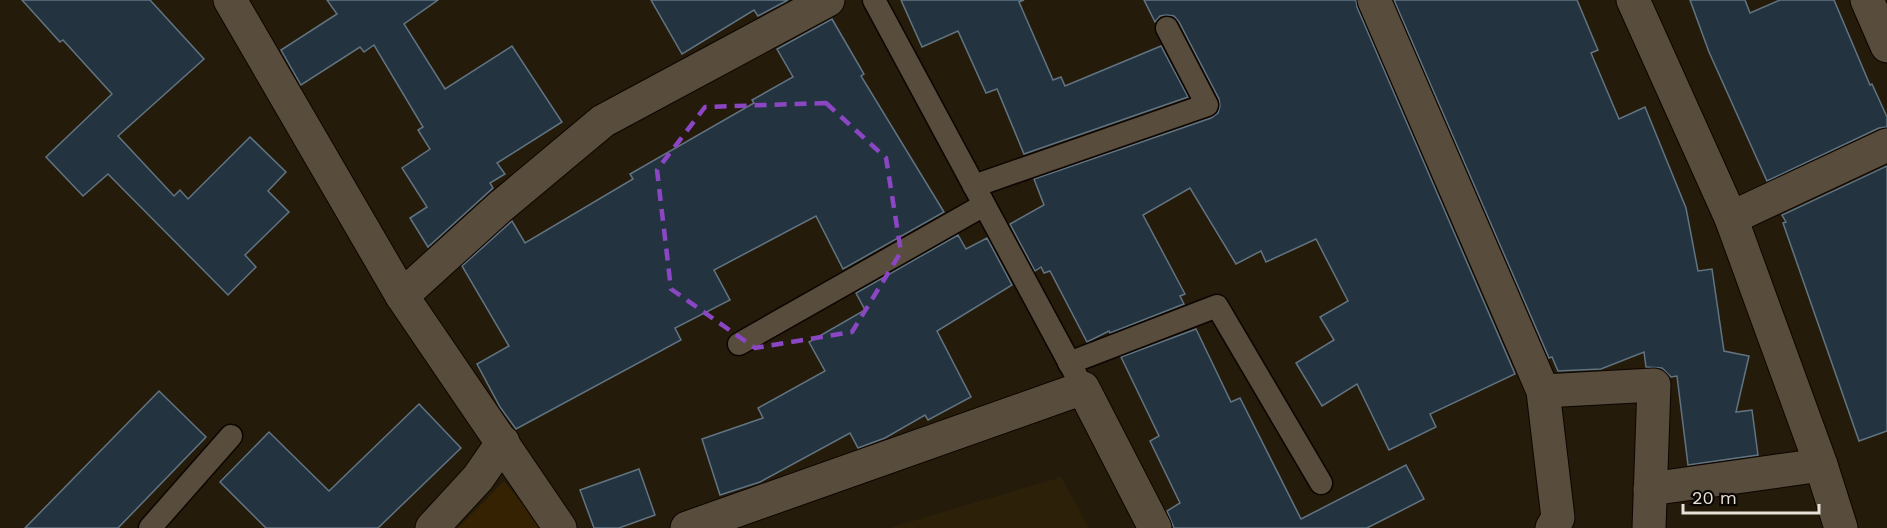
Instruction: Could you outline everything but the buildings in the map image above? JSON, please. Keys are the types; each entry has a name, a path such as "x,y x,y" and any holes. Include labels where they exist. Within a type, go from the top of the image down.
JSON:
{"street":[{"path":"231,0 402,296 560,528"},
{"path":"402,296 500,207 603,121 828,0"},
{"path":"1374,0 1543,390 1558,519 1552,528"},
{"path":"1632,0 1731,218 1821,465 1841,528"},
{"path":"1867,0 1887,46"},
{"path":"1731,218 1887,145"},
{"path":"687,528 1076,375 1155,528"},
{"path":"1543,390 1654,385 1649,528"},
{"path":"432,528 478,478 503,442"},
{"path":"1650,489 1821,465"}],"lane":[{"path":"874,0 1076,375 1217,306 1321,483"},
{"path":"739,344 979,195 1207,105 1167,28"},
{"path":"150,528 231,436"}],"highlighted area":[{"path":"826,103 886,158 901,252 852,332 755,348 671,289 657,170 705,107"}],"shaded area":[{"path":"1061,477 1089,528 889,528"},
{"path":"504,481 542,528 458,528"}]}
